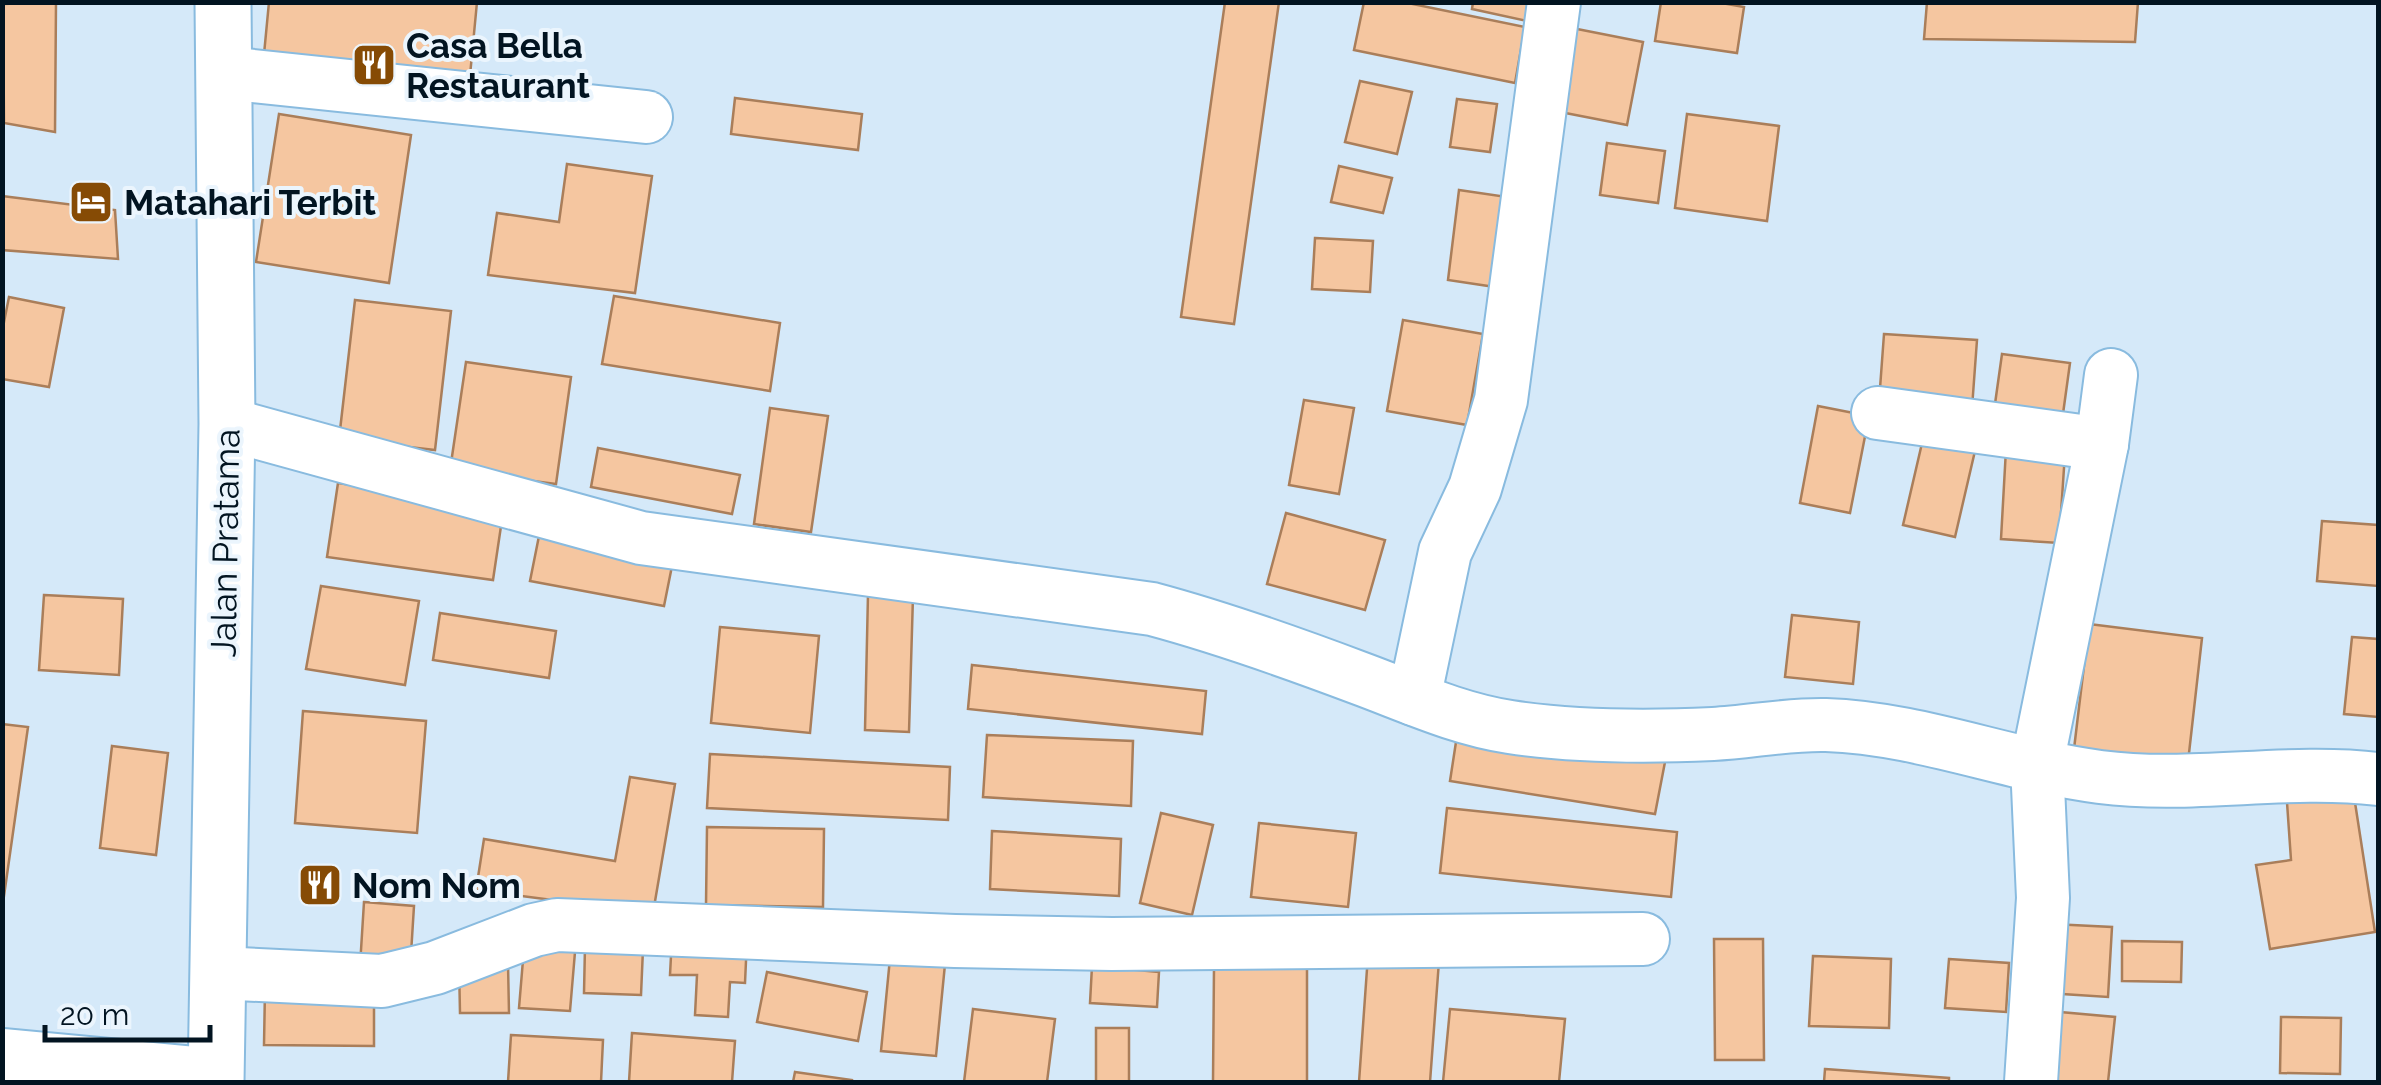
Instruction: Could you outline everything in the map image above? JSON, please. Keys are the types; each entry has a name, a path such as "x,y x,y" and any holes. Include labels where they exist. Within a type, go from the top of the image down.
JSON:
{"street":[{"name":"Jalan Pratama","path":"215,1079 227,424 222,2"},
{"path":"1414,699 1445,552 1475,488 1501,400 1554,2"},
{"path":"225,73 646,117"},
{"path":"2031,1082 2043,898 2037,764 2102,444 2111,375"},
{"path":"1878,413 2102,444"},
{"path":"227,424 641,538 1152,608 1231,630 1453,714 1508,727 1605,736 1716,734 1786,724 1884,730 2100,777 2172,782 2338,774 2378,779"},
{"path":"217,973 382,981 435,968 534,930 558,925 955,942 1643,939"},
{"path":"2,1055 215,1079"}],"building":[{"path":"56,2 55,132 4,123 3,4"},
{"path":"269,2 477,2 469,86 263,65"},
{"path":"1225,2 1279,2 1234,324 1181,317"},
{"path":"1364,2 1403,2 1525,27 1515,83 1354,50"},
{"path":"1473,2 1536,2 1532,22 1472,9"},
{"path":"1661,2 1716,2 1744,7 1737,53 1655,41"},
{"path":"1927,2 2138,2 2135,42 1924,39"},
{"path":"1567,27 1643,42 1627,125 1550,110"},
{"path":"1360,81 1412,92 1397,154 1345,142"},
{"path":"735,98 862,114 858,150 731,134"},
{"path":"1457,99 1497,104 1490,152 1450,147"},
{"path":"279,114 411,135 389,283 256,262"},
{"path":"1687,114 1779,126 1767,221 1675,208"},
{"path":"1607,143 1665,151 1658,203 1600,195"},
{"path":"567,164 652,176 635,293 488,275 497,213 559,222"},
{"path":"1339,166 1392,178 1383,213 1331,202"},
{"path":"1459,190 1507,197 1495,287 1448,280"},
{"path":"2,196 115,210 118,259 2,250"},
{"path":"1315,238 1373,241 1370,292 1312,289"},
{"path":"614,296 780,323 770,391 602,364"},
{"path":"9,297 64,308 49,387 2,379 2,332"},
{"path":"355,300 451,311 435,450 339,439"},
{"path":"1403,320 1483,334 1467,425 1387,411"},
{"path":"1884,334 1977,340 1972,408 1879,402"},
{"path":"2002,354 2070,363 2062,421 1994,411"},
{"path":"466,362 571,377 556,484 450,470"},
{"path":"1304,400 1354,408 1339,494 1289,485"},
{"path":"1818,406 1869,416 1850,513 1800,503"},
{"path":"770,408 828,416 811,532 754,524"},
{"path":"1926,426 1978,438 1955,537 1903,525"},
{"path":"598,448 740,475 732,514 591,487"},
{"path":"2006,449 2065,453 2059,543 2001,539"},
{"path":"338,483 504,506 493,580 327,557"},
{"path":"1286,513 1385,540 1365,610 1267,584"},
{"path":"2322,521 2378,525 2378,586 2317,581"},
{"path":"540,531 674,556 664,606 530,581"},
{"path":"321,586 419,601 405,685 306,669"},
{"path":"868,594 913,596 909,732 865,730"},
{"path":"44,595 123,599 119,675 39,670"},
{"path":"440,613 556,631 549,678 433,660"},
{"path":"1792,615 1859,622 1853,684 1785,677"},
{"path":"2089,624 2202,638 2188,762 2074,749"},
{"path":"720,627 819,636 810,733 711,723"},
{"path":"2352,637 2378,639 2378,717 2344,714"},
{"path":"972,665 1206,691 1202,734 968,709"},
{"path":"303,711 426,721 417,833 295,823"},
{"path":"2,724 28,727 2,910"},
{"path":"1458,729 1665,762 1655,814 1450,781"},
{"path":"987,735 1133,741 1131,806 983,797"},
{"path":"112,746 168,753 156,855 100,848"},
{"path":"710,754 950,767 948,820 707,808"},
{"path":"630,777 675,784 653,913 476,890 484,839 615,861"},
{"path":"2352,783 2375,932 2270,949 2256,865 2291,860 2286,788"},
{"path":"1447,808 1677,832 1671,897 1440,873"},
{"path":"1161,813 1213,825 1192,915 1140,903"},
{"path":"1259,823 1356,833 1348,907 1251,897"},
{"path":"707,827 824,829 823,907 706,905"},
{"path":"992,831 1121,839 1119,896 990,889"},
{"path":"364,902 414,906 410,970 360,966"},
{"path":"2052,924 2112,927 2108,997 2047,993"},
{"path":"672,937 747,939 745,983 730,982 728,1017 695,1015 697,975 670,975"},
{"path":"1714,939 1763,939 1764,1060 1715,1060"},
{"path":"2122,941 2182,942 2181,982 2122,981"},
{"path":"585,946 643,949 641,995 584,993"},
{"path":"524,948 575,952 570,1011 519,1008"},
{"path":"891,948 946,954 936,1056 881,1051"},
{"path":"1368,955 1439,961 1430,1082 1359,1082"},
{"path":"1813,956 1891,959 1889,1028 1809,1026"},
{"path":"1949,959 2009,963 2006,1012 1945,1008"},
{"path":"508,963 509,1013 460,1013 459,964"},
{"path":"1092,966 1159,972 1157,1007 1090,1003"},
{"path":"1214,967 1307,968 1307,1082 1213,1082"},
{"path":"767,972 867,992 858,1041 757,1022"},
{"path":"265,989 374,990 374,1046 264,1045"},
{"path":"973,1009 1055,1019 1047,1082 964,1082"},
{"path":"1450,1009 1565,1019 1559,1082 1443,1082"},
{"path":"2049,1011 2115,1017 2108,1082 2042,1082"},
{"path":"2281,1017 2341,1018 2340,1074 2280,1073"},
{"path":"1096,1028 1129,1028 1129,1082 1096,1082"},
{"path":"632,1033 735,1041 732,1082 629,1082"},
{"path":"511,1035 603,1040 601,1082 508,1082"},
{"path":"1825,1069 1949,1078 1949,1082 1824,1082"},
{"path":"795,1072 852,1080 852,1082 793,1082"}],"place":[{"name":"Casa Bella Restaurant","path":"374,65"},
{"name":"Matahari Terbit","path":"91,202"},
{"name":"Nom Nom","path":"320,885"}]}
